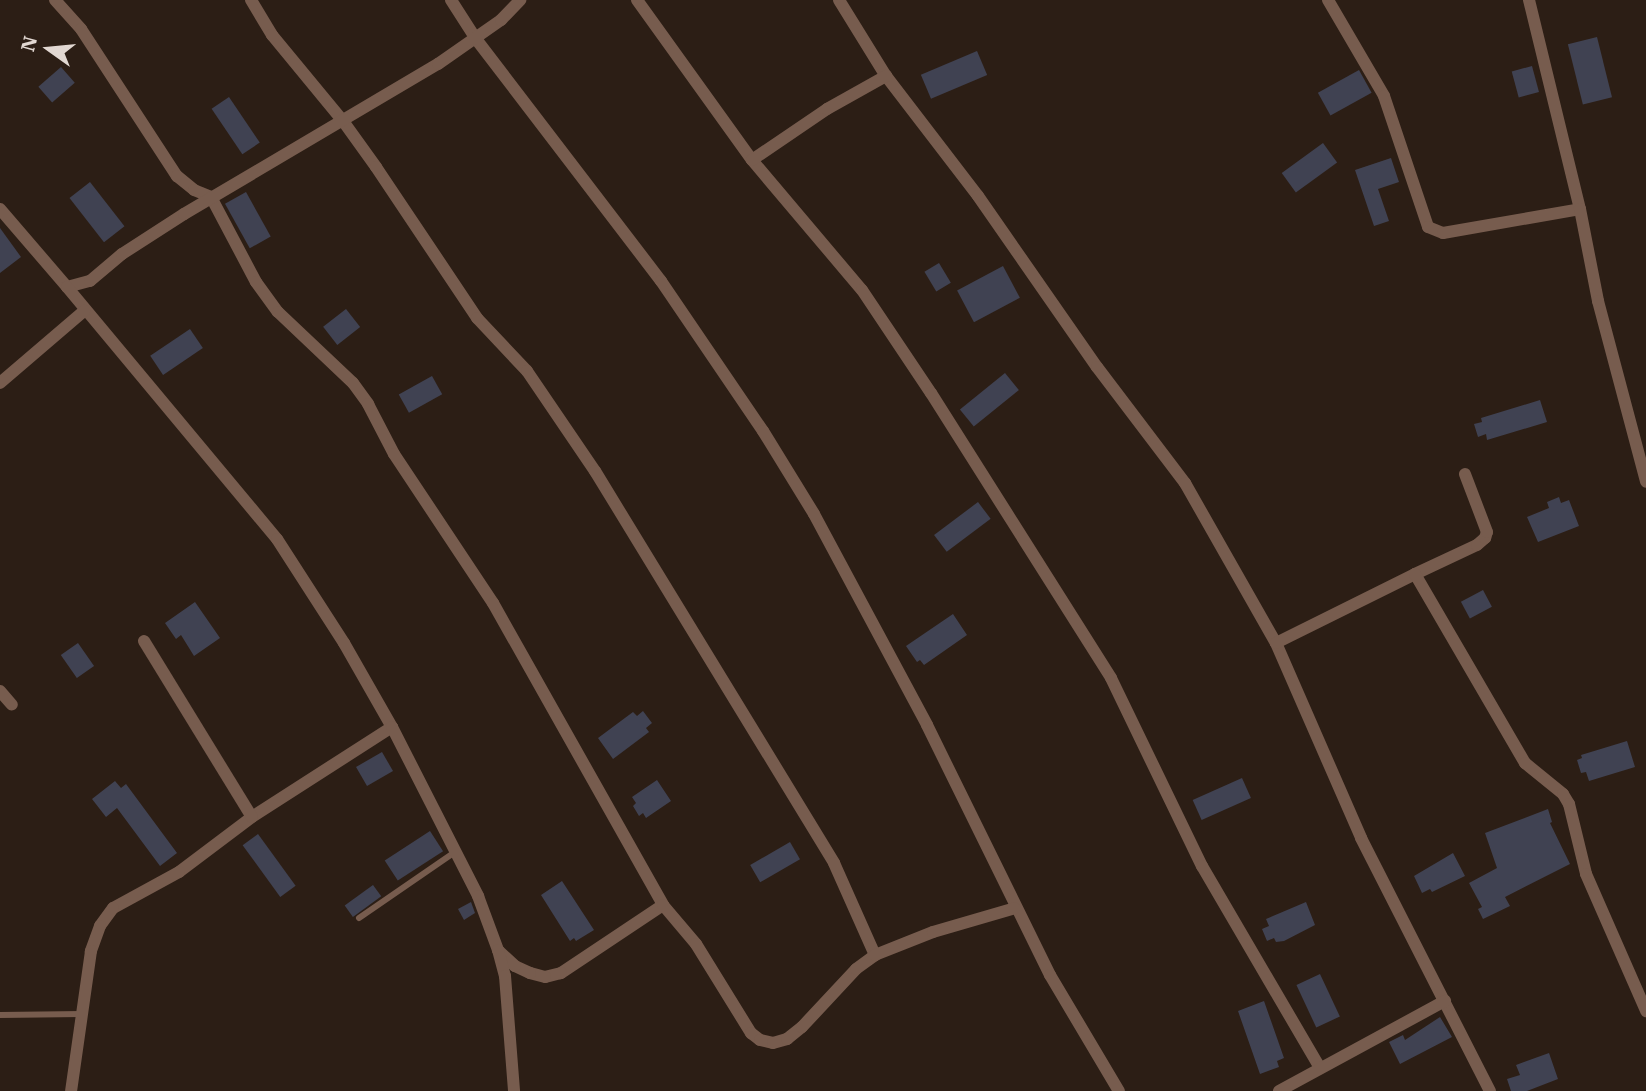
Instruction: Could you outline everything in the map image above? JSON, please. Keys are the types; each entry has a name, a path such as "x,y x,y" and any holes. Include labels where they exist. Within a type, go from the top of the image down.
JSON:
{"street":[{"path":"55,0 81,29 177,176 194,190 211,197 256,282 278,312 353,383 368,404 394,454 493,603 663,905 696,944 742,1021 760,1040 773,1043 787,1039 856,970 875,955 933,932 1016,908"},
{"path":"251,0 300,72 343,121 477,318 527,371 595,471 834,863 875,955"},
{"path":"451,0 476,39 661,281 792,478 902,676 1050,975 1119,1091"},
{"path":"67,287 90,281 122,254 211,197 343,121 476,39 520,0"},
{"path":"637,0 752,160 862,290 931,393 1104,667 1202,866 1320,1068"},
{"path":"839,0 886,76 978,196 1097,367 1185,482 1276,643 1361,838 1490,1091"},
{"path":"1328,0 1384,96 1428,227 1443,233 1580,209"},
{"path":"1529,0 1580,209 1598,300 1646,482"},
{"path":"752,160 827,108 886,76"},
{"path":"0,209 277,539 344,643 392,727 478,896 505,976 514,1091"},
{"path":"0,383 84,311"},
{"path":"1276,643 1477,545 1485,538 1487,532 1465,474"},
{"path":"1415,574 1525,763 1563,794 1569,804 1586,874 1646,1011"},
{"path":"144,641 252,817"},
{"path":"0,691 12,705"},
{"path":"71,1091 91,951 100,926 113,908 179,872 252,817 392,727"},
{"path":"498,950 516,966 530,973 545,977 561,973 663,905"},
{"path":"1279,1091 1445,1001"}],"lane":[{"path":"359,918 455,852"},
{"path":"0,1015 82,1014"}],"building":[{"path":"1597,37 1612,97 1583,104 1568,44"},
{"path":"977,51 987,75 931,99 921,75"},
{"path":"1532,66 1539,92 1519,98 1512,71"},
{"path":"61,67 75,83 52,103 38,87"},
{"path":"1359,70 1372,93 1330,116 1318,93"},
{"path":"229,97 260,143 242,154 212,109"},
{"path":"1323,143 1337,162 1296,192 1282,173"},
{"path":"1391,158 1399,182 1378,189 1389,221 1374,226 1355,170"},
{"path":"90,182 124,226 104,242 70,198"},
{"path":"246,192 271,237 250,248 225,204"},
{"path":"0,228 21,257 0,273"},
{"path":"939,263 951,283 936,291 924,272"},
{"path":"1003,266 1020,298 974,322 957,290"},
{"path":"346,309 360,327 337,345 323,327"},
{"path":"190,329 203,348 163,375 150,356"},
{"path":"1005,373 1019,390 974,427 960,410"},
{"path":"432,376 442,394 409,413 399,394"},
{"path":"1540,400 1547,422 1487,440 1486,434 1478,437 1474,424 1482,422 1481,418"},
{"path":"1559,497 1561,503 1569,500 1579,526 1538,542 1527,517 1549,508 1547,502"},
{"path":"978,502 991,519 947,552 934,535"},
{"path":"1483,590 1492,607 1470,619 1461,602"},
{"path":"195,602 220,638 194,656 181,635 176,639 165,623"},
{"path":"953,614 967,635 924,665 920,660 917,662 906,646"},
{"path":"78,643 94,666 77,678 61,655"},
{"path":"643,711 652,723 646,728 649,732 613,759 598,738 633,712 637,716"},
{"path":"1627,741 1635,767 1589,781 1586,772 1581,773 1577,760 1582,758 1581,755"},
{"path":"382,752 393,771 367,786 356,767"},
{"path":"1242,778 1251,798 1202,820 1193,800"},
{"path":"657,780 671,801 646,818 643,813 639,816 633,806 636,803 632,797"},
{"path":"115,781 121,788 126,784 177,853 160,866 117,808 106,817 92,799"},
{"path":"1548,809 1552,822 1550,823 1570,864 1505,897 1510,906 1483,919 1478,909 1482,907 1469,883 1497,868 1485,833"},
{"path":"430,831 443,851 398,881 385,860"},
{"path":"258,834 296,886 280,897 243,845"},
{"path":"790,842 800,859 760,882 750,865"},
{"path":"1453,853 1465,876 1432,892 1430,889 1422,893 1414,876"},
{"path":"562,881 594,930 576,941 574,938 570,941 541,895"},
{"path":"373,885 381,896 353,917 345,906"},
{"path":"471,902 475,913 464,920 458,909"},
{"path":"1306,902 1315,925 1284,941 1276,942 1274,938 1267,941 1262,929 1269,926 1266,919"},
{"path":"1320,974 1340,1017 1316,1028 1296,985"},
{"path":"1264,1001 1284,1058 1277,1061 1279,1067 1260,1074 1238,1011"},
{"path":"1440,1017 1452,1037 1400,1064 1389,1042 1403,1035 1405,1040"},
{"path":"1549,1053 1558,1079 1527,1091 1511,1091 1507,1079 1520,1075 1516,1065"}]}
